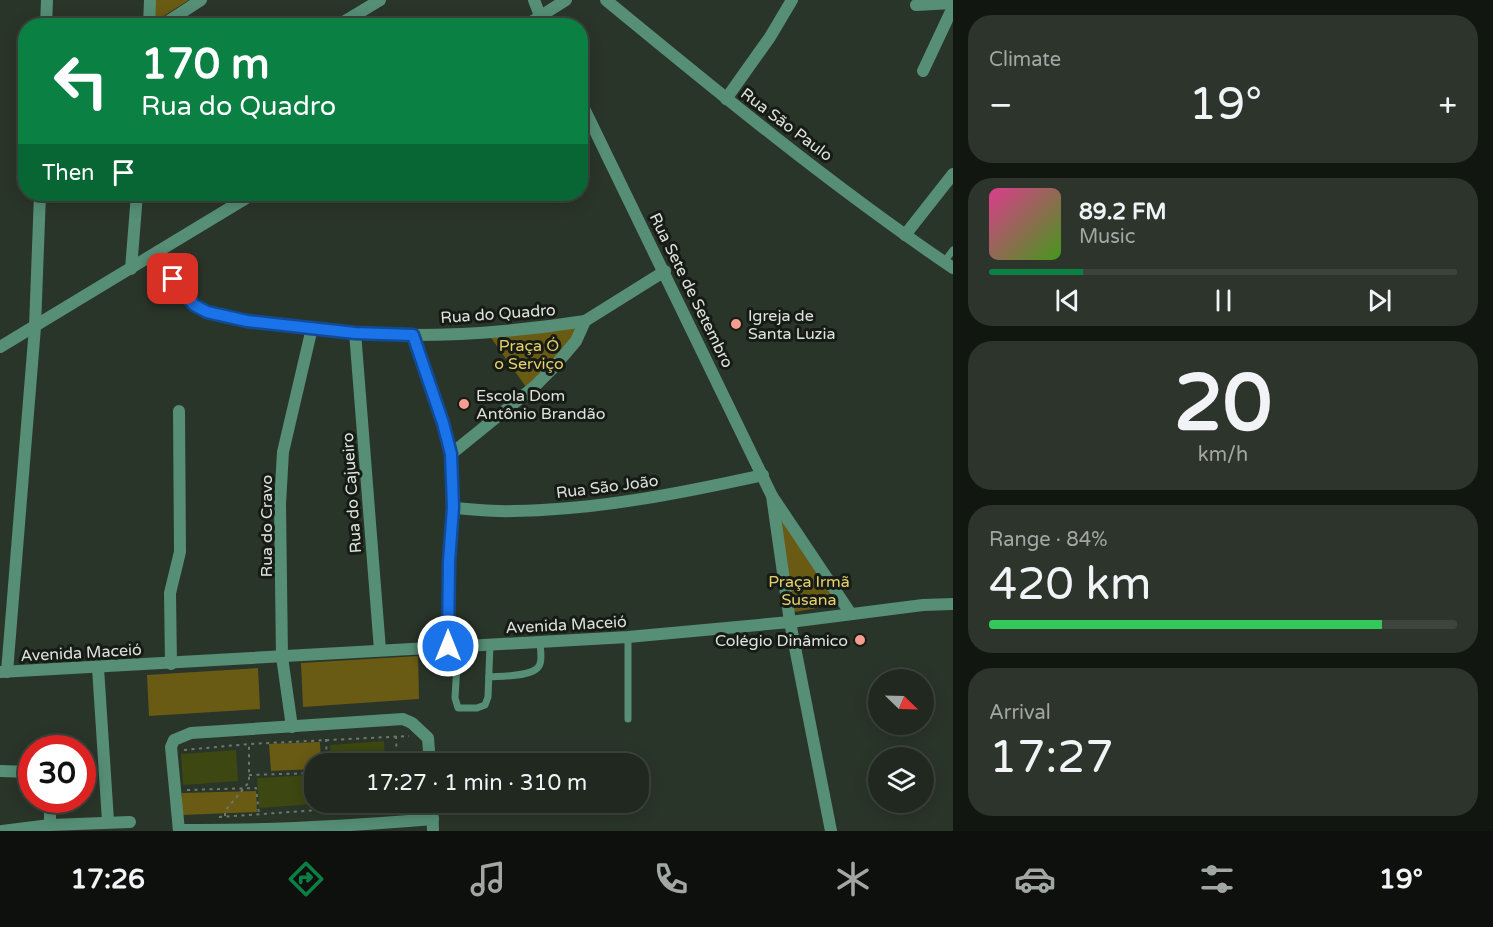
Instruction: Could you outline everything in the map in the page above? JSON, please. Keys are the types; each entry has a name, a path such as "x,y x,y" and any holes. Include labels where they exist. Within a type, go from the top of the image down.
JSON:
{"street":[{"path":"46,18 47,0"},
{"path":"149,18 150,0"},
{"path":"173,18 201,0"},
{"path":"350,18 380,0"},
{"path":"534,0 541,18"},
{"path":"545,18 566,0"},
{"name":"Rua São Paulo","path":"606,0 726,99 948,265"},
{"path":"726,99 770,37 792,0"},
{"path":"916,5 953,5 923,71"},
{"name":"Rua Sete de Setembro","path":"588,116 772,496 850,614"},
{"path":"905,235 953,174"},
{"path":"3,672 35,327 40,201"},
{"path":"130,269 136,201"},
{"path":"0,347 241,201"},
{"name":"Rua do Quadro","path":"159,251 173,279 194,305 201,309 247,321 355,333 413,335 529,330 585,321"},
{"path":"451,454 534,387 576,341 585,321 664,271"},
{"name":"Rua do Cravo","path":"292,727 282,657 280,504 283,452 312,328"},
{"name":"Rua do Cajueiro","path":"355,333 380,650"},
{"path":"413,335 443,423 451,454 453,507 449,562 453,646"},
{"path":"171,664 170,593 180,552 179,411"},
{"name":"Rua São João","path":"453,507 511,512 563,509 673,495 763,475"},
{"name":"Rua Sete de Setembro","path":"772,496 790,622 831,831"},
{"name":"Avenida Maceió","path":"3,672 628,637 953,604"},
{"path":"98,668 108,821"},
{"path":"429,753 428,738 412,723 402,719 191,733 174,740 171,747 179,831 355,825 433,825"},
{"path":"0,771 18,772"},
{"path":"50,813 50,825"},
{"path":"2,831 50,825 108,821 130,822"}],"lane":[{"path":"948,265 953,250"},
{"path":"628,637 628,719"},
{"path":"489,677 530,674 538,669 541,663 540,642"},
{"path":"453,646 455,698 458,708 477,708 485,705 488,697 490,644"}],"path":[{"path":"327,753 328,725"},
{"path":"223,831 225,811 249,782 248,730"},
{"path":"396,736 397,753"},
{"path":"175,751 249,744 396,736 428,738"},
{"path":"249,775 304,773"},
{"path":"178,790 256,788 259,814"},
{"path":"214,817 304,812"}],"green space":[{"path":"155,0 189,0 160,18 154,18"},
{"name":"Praça Ó o Serviço","path":"579,324 577,336 526,387 489,335"},
{"name":"Praça Irmã Susana","path":"778,510 839,604 794,612"},
{"path":"418,656 419,699 303,707 301,663"},
{"path":"258,668 260,709 149,716 147,675"},
{"path":"320,742 321,753 304,753 304,770 271,771 269,744"},
{"path":"256,791 257,812 182,815 182,793"}],"building":[{"path":"384,741 385,753 330,753 330,745"},
{"path":"236,750 238,781 183,785 181,754"},
{"path":"304,775 304,805 259,808 257,778"}],"place":[{"name":"Igreja de Santa Luzia","path":"736,324"},
{"name":"Escola Dom Antônio Brandão","path":"464,404"},
{"name":"Colégio Dinâmico","path":"860,640"}],"route":[{"path":"173,279 194,305 207,312 247,321 355,333 413,335 443,423 451,454 453,507 449,562 448,646"}]}
